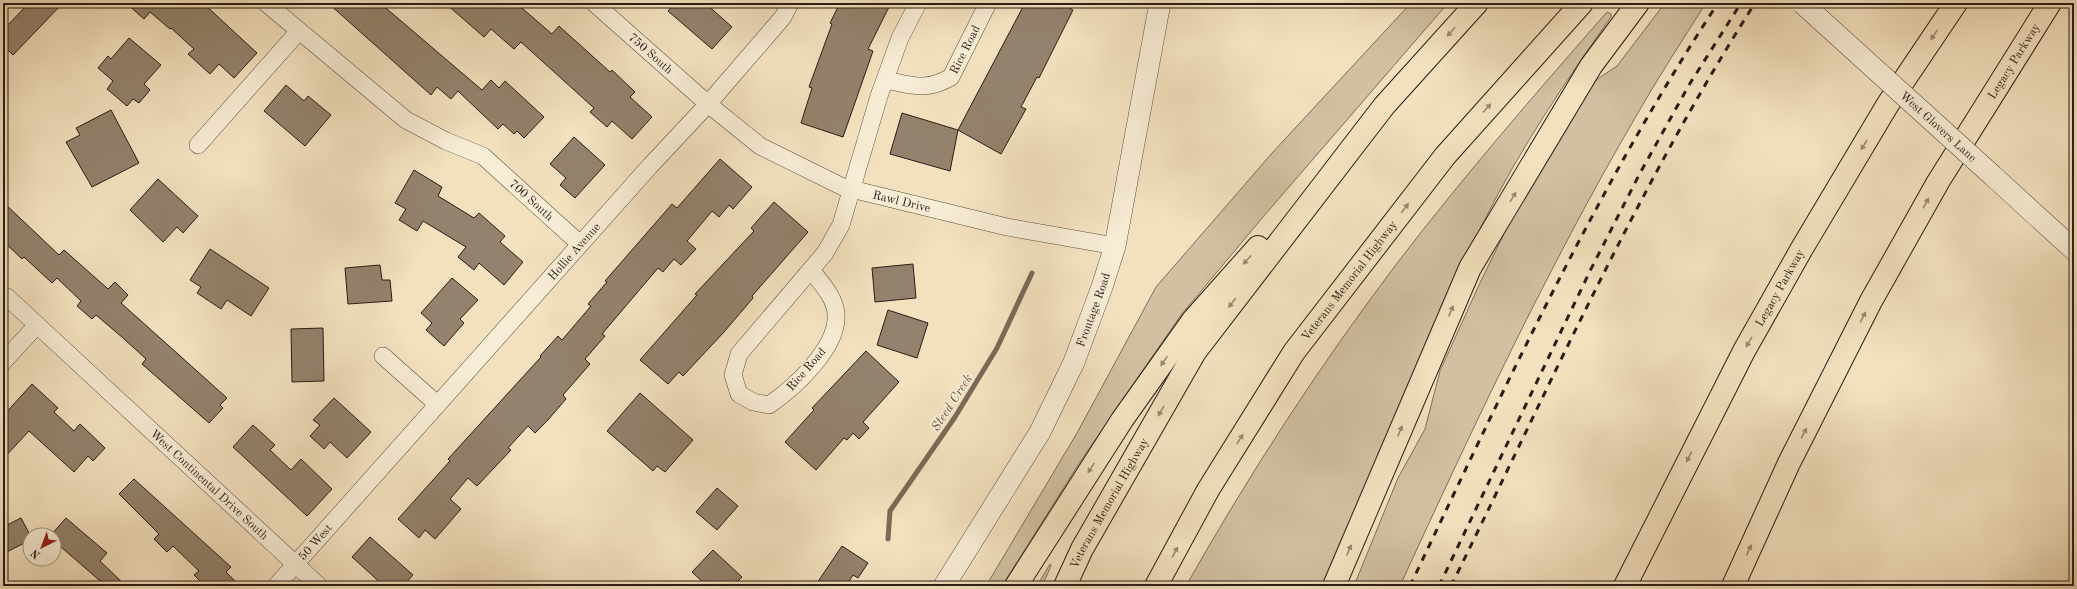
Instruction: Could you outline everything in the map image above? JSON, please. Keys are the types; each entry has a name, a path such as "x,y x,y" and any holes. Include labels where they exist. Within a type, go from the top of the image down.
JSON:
{"highway":[{"name":"Veterans Memorial Highway","path":"1065,586 1082,549 1195,352 1384,106 1477,3"},
{"name":"Veterans Memorial Highway","path":"1156,586 1208,490 1294,352 1445,156 1582,3"},
{"path":"1334,586 1470,268 1591,66 1638,3"},
{"name":"Legacy Parkway","path":"1625,586 1744,351 1797,257 1888,104 1956,3"},
{"name":"Legacy Parkway","path":"1733,586 1789,463 1871,301 1938,182 2050,3"},
{"path":"1016,586 1122,420 1193,320 1384,106"}],"street":[{"path":"198,145 299,31 266,3"},
{"name":"750 South","path":"594,3 708,104"},
{"name":"Hollie Avenue","path":"354,498 650,166 708,104 783,17 790,3"},
{"name":"Rice Road","path":"811,270 829,292 836,313 836,328 824,352 787,393 769,405 753,402 739,394 732,375 739,354 825,253 841,225 885,80 900,38 918,3"},
{"name":"Rice Road","path":"885,80 925,88 940,84 951,77 988,3"},
{"name":"Frontage Road","path":"944,586 1040,432 1074,362 1102,287 1115,246 1160,3"},
{"name":"West Glovers Lane","path":"1802,3 2074,250"},
{"name":"700 South","path":"299,31 406,120 446,141 483,156 580,244"},
{"name":"Rawl Drive","path":"708,104 760,146 843,187 1007,227 1115,246"},
{"name":"West Continental Drive South","path":"3,296 37,325 319,586"},
{"path":"3,362 37,325"},
{"path":"383,356 437,404"},
{"name":"50 West","path":"276,586 354,498"}],"shaded area":[{"path":"1411,3 1448,3 1263,217 1181,315 1078,465 1002,586 986,586 1077,433 1156,287 1273,152"},
{"path":"1665,3 1706,3 1643,103 1571,232 1483,408 1400,586 1354,586 1398,478 1425,429 1440,371 1514,213 1596,80 1617,66"},
{"path":"1607,12 1611,14 1611,17 1560,91 1528,142 1498,194 1462,266 1421,356 1328,586 1186,586 1260,461 1313,380 1369,301 1423,230 1474,167"},
{"path":"1050,564 1051,566 1042,586 1037,586"}],"building":[{"path":"29,3 63,3 13,55 3,45 3,30"},
{"path":"126,3 203,3 257,53 234,78 219,64 210,74 188,54 194,49 171,28 170,29 150,12 144,19"},
{"path":"328,3 380,3 482,90 491,80 499,88 505,81 544,117 524,138 517,131 514,134 503,124 498,129 458,91 451,99 437,87 431,95"},
{"path":"445,3 516,3 552,34 559,26 610,72 612,70 635,92 630,97 652,117 632,139 612,121 607,127 590,112 594,108 521,42 514,49 491,29 484,37"},
{"path":"675,3 705,3 732,27 712,49 668,11"},
{"path":"840,3 891,3 868,49 873,51 843,137 801,123 812,88 809,87 832,24 830,23"},
{"path":"1025,3 1060,3 1073,10 1039,78 1037,77 1021,107 1026,109 1001,154 958,130"},
{"path":"129,38 161,65 144,84 150,90 139,103 133,99 127,106 107,89 113,81 98,68 108,56 111,59"},
{"path":"286,85 304,101 308,96 331,115 305,146 264,111"},
{"path":"111,110 139,163 92,187 66,142 80,135 76,128"},
{"path":"902,113 958,130 950,171 890,154"},
{"path":"574,137 605,165 575,198 560,185 566,178 550,164"},
{"path":"720,159 752,187 733,209 729,205 719,217 712,211 687,241 696,249 681,265 674,259 663,272 658,268 602,334 605,336 585,359 590,364 563,395 566,399 547,421 535,433 528,426 508,448 511,450 477,486 468,478 450,499 461,509 435,539 425,530 419,538 398,519 450,461 448,459 541,357 540,356 558,336 562,340 591,306 588,304 607,282 605,281 672,204 677,208"},
{"path":"414,170 442,187 438,196 474,218 479,213 505,236 500,242 523,262 504,285 479,263 474,270 458,257 466,247 423,221 417,231 399,220 406,209 395,203"},
{"path":"158,179 198,216 183,233 177,227 163,242 130,210"},
{"path":"3,202 59,255 64,250 108,289 115,282 128,295 121,303 227,398 220,405 223,408 209,423 142,364 146,359 123,338 96,315 92,319 77,306 81,301 57,278 52,283 24,257 22,259 3,241"},
{"path":"774,202 808,232 752,296 753,298 724,332 683,376 679,372 668,384 640,360 697,295 695,294 754,231 751,228"},
{"path":"210,249 269,288 251,316 227,300 221,309 197,293 201,287 190,280"},
{"path":"913,264 916,298 875,302 872,268"},
{"path":"380,265 382,280 390,280 392,301 348,304 345,268"},
{"path":"452,278 478,300 460,319 464,323 444,346 426,330 432,323 421,313"},
{"path":"888,310 928,323 917,358 877,345"},
{"path":"323,328 324,381 292,382 291,329"},
{"path":"866,351 899,382 863,422 869,428 859,439 853,433 847,440 844,438 816,470 785,442 814,410 812,408"},
{"path":"32,384 58,408 54,412 74,431 80,424 105,448 93,461 88,456 74,472 29,431 3,459 3,416"},
{"path":"640,393 693,440 665,472 657,466 653,471 607,431"},
{"path":"334,398 371,432 347,458 330,442 324,449 310,436 320,425 313,420"},
{"path":"253,425 275,445 270,450 291,470 301,459 332,489 307,516 233,447"},
{"path":"134,479 231,567 226,572 240,586 205,586 194,575 199,571 173,546 167,552 154,539 159,534 119,494"},
{"path":"717,488 738,506 717,530 696,512"},
{"path":"21,518 26,527 22,527 22,544 3,554 3,527"},
{"path":"66,518 107,553 100,561 126,586 106,586 62,548 62,527 58,527"},
{"path":"370,537 413,575 403,586 384,586 352,557"},
{"path":"842,546 868,563 858,578 853,575 846,586 815,586"},
{"path":"713,550 742,577 733,586 707,586 692,572"}],"waterway":[{"name":"Steed Creek","path":"888,539 890,511 955,417 997,348 1032,273"}],"railway":[{"path":"1410,586 1517,363 1592,216 1632,144 1718,3"},
{"path":"1439,586 1590,271 1639,175 1689,85 1741,3"},
{"path":"1451,586 1595,290 1633,217 1671,145 1712,73 1755,3"}]}
